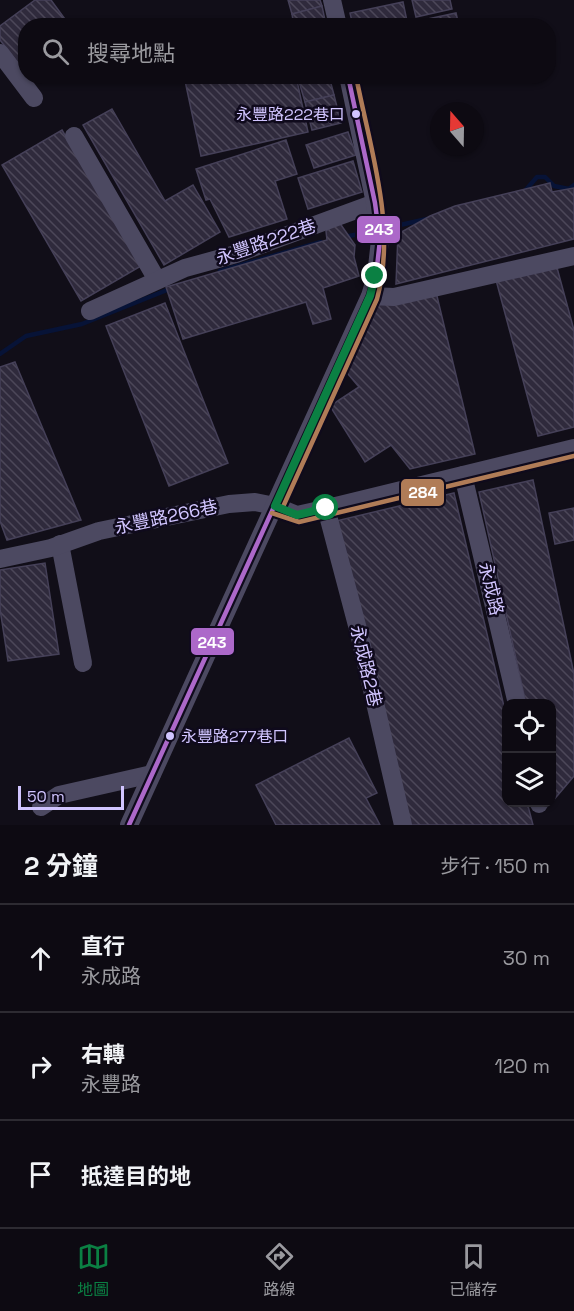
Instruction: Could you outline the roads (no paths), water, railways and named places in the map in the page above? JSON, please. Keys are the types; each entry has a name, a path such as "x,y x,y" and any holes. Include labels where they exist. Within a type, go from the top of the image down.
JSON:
{"street":[{"path":"332,0 336,18"},
{"path":"0,53 18,77"},
{"path":"23,84 34,98"},
{"path":"129,825 370,296 380,240 350,84"},
{"path":"74,136 157,280"},
{"name":"永豐路222巷","path":"90,311 157,280 376,212"},
{"path":"370,296 394,297 574,256"},
{"path":"275,506 297,515 574,448"},
{"name":"永成路","path":"463,475 516,699"},
{"name":"永豐路266巷","path":"4,553 60,544 99,531 229,504 255,502 275,506"},
{"name":"永成路2巷","path":"326,508 359,633 403,825"},
{"path":"60,544 83,663"},
{"path":"42,807 58,795 152,774"}],"waterway":[{"path":"524,192 537,177 545,177 554,186 569,189 574,185"},
{"path":"382,229 427,219"},
{"path":"344,237 374,231"},
{"path":"220,271 321,242"},
{"path":"0,354 26,336 82,324 172,288"}],"place":[{"name":"永豐路222巷口","path":"356,114"},
{"name":"永豐路277巷口","path":"170,736"}]}
